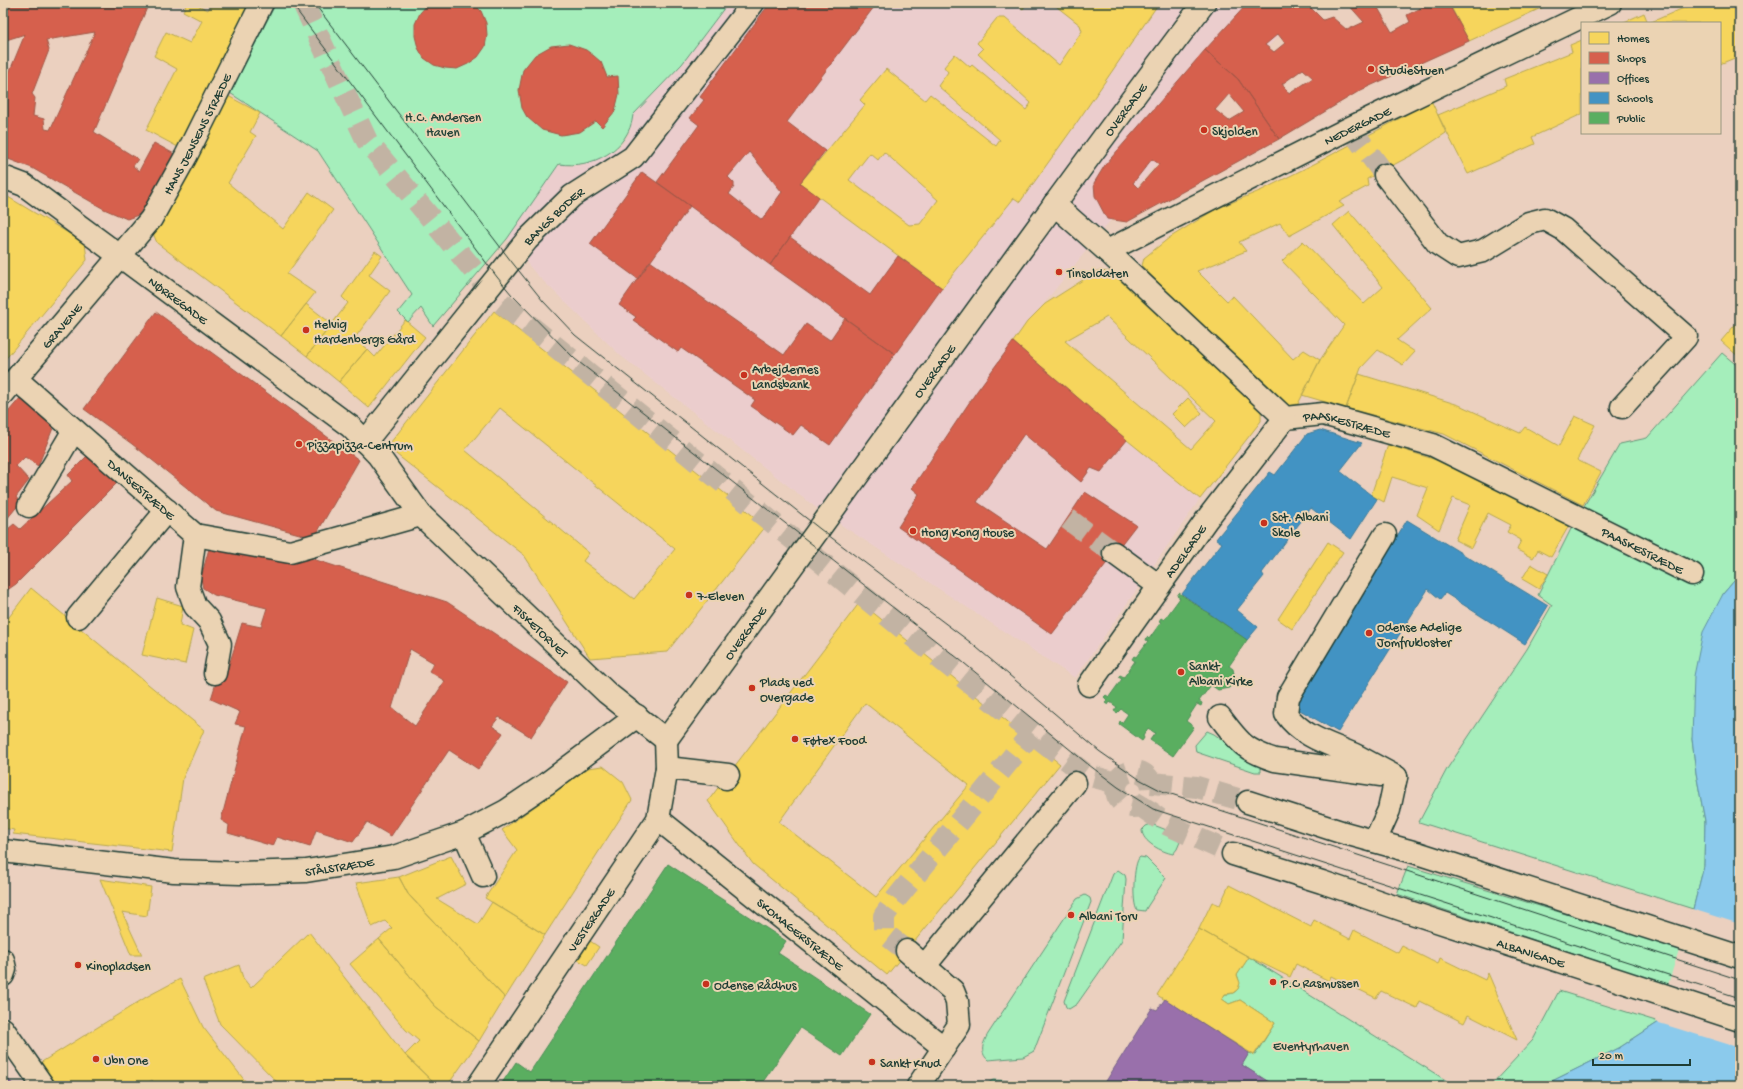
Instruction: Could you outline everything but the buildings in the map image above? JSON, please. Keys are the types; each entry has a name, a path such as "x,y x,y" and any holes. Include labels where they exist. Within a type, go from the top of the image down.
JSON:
{"street":[{"name":"HANS JENSENS STRÆDE","path":"119,255 151,218 186,156 262,3"},
{"name":"BANGS BODER","path":"358,434 527,240 572,196 633,156 753,3"},
{"name":"OVERGADE","path":"666,740 1054,204 1204,3"},
{"name":"NEDERGADE","path":"1107,252 1350,128 1610,3"},
{"path":"1385,175 1438,244 1458,256 1483,251 1529,223 1545,219 1563,228 1686,337 1622,406"},
{"name":"NØRREGADE","path":"3,177 24,185 358,434"},
{"name":"PAASKESTRÆDE","path":"1054,204 1285,418 1323,414 1433,445 1692,574"},
{"name":"GRAVENE","path":"10,386 119,255"},
{"name":"DANSESTRÆDE","path":"10,386 74,430 195,535"},
{"name":"ADELGADE","path":"1088,685 1207,519 1285,418"},
{"path":"29,506 74,430"},
{"name":"FISKETORVET","path":"358,434 378,455 421,515 607,692 666,740"},
{"path":"78,617 167,510"},
{"path":"215,673 220,644 209,621 195,606 188,587 195,535 290,552 421,515"},
{"path":"1385,535 1288,697 1286,714 1293,723 1319,741 1357,756 1396,777"},
{"path":"1114,553 1159,586"},
{"name":"STÅLSTRÆDE","path":"3,851 174,871 240,873 306,871 394,857 464,833 506,811 546,784 637,716"},
{"path":"1220,717 1240,743 1259,755 1275,760 1396,777"},
{"name":"VESTERGADE","path":"478,1086 658,819 667,768 666,740"},
{"path":"667,768 728,775 726,778"},
{"path":"1375,841 1389,810 1396,777"},
{"path":"926,968 927,963 1075,782"},
{"path":"1248,802 1342,832 1424,855 1740,957"},
{"name":"SKOMAGERSTRÆDE","path":"658,819 944,1048"},
{"path":"464,833 483,876"},
{"name":"ALBANIGADE","path":"1233,854 1740,1020"},
{"path":"907,951 953,991 957,1001 959,1025 920,1083"},
{"path":"3,960 5,969 3,975"},
{"path":"3,1029 43,1086"}],"shaded area":[{"path":"728,3 1311,3 1170,146 1013,342 1127,440 1200,499 1075,678 823,513 621,356 536,274 507,239 559,164 571,166 585,164 610,153 621,145 628,135 633,115 682,64"}],"green space":[{"name":"H.C. Andersen Haven","path":"276,3 728,3 682,64 633,115 630,127 617,147 596,160 571,165 559,164 507,239 433,326 421,308 408,322 398,312 412,295 318,151 230,93"},
{"path":"1722,353 1740,368 1740,574 1723,594 1692,739 1696,773 1705,821 1704,866 1693,909 1419,822 1447,769 1527,649 1552,605 1538,595 1573,525 1620,444 1647,438"},
{"path":"1207,731 1214,734 1259,766 1261,768 1261,772 1255,772 1196,752 1195,745"},
{"path":"1151,824 1177,834 1180,842 1173,854 1158,849 1145,839 1142,830"},
{"path":"1140,857 1146,858 1166,878 1145,911 1137,910 1134,900 1135,874"},
{"path":"1408,866 1740,967 1740,1009 1397,894"},
{"path":"1118,870 1125,875 1126,879 1122,940 1077,1004 1069,1009 1066,1007 1064,1001 1113,874"},
{"path":"1085,895 1090,898 1091,902 1034,1051 1023,1057 988,1060 983,1051 983,1044 988,1034 1077,899"},
{"name":"Eventyrhaven","path":"1249,957 1455,1086 1275,1086 1242,1065 1249,1053 1255,1055 1275,1023 1240,1000 1229,1004 1222,999 1225,994 1233,993 1238,989 1239,982 1237,975"},
{"path":"1559,991 1659,1022 1619,1048 1542,1086 1490,1086 1533,1040"},
{"path":"993,1080 1017,1081 1020,1086 988,1086 988,1083"}],"water":[{"path":"1740,574 1740,1086 1542,1086 1619,1048 1659,1022 1693,909 1704,866 1705,821 1696,773 1692,739 1694,676 1703,632 1723,594"}],"pier":[{"path":"1692,909 1740,924 1740,1048 1656,1022"}],"tunnel":[{"path":"303,3 367,141 498,300 1032,733 1087,775 1117,783"},
{"path":"1350,128 1385,175"},
{"path":"1068,519 1114,553"},
{"path":"907,951 884,933 884,916 896,899 1032,733"},
{"path":"1138,771 1147,776 1151,782 1152,789 1151,796 1147,802 1138,807 1130,807 1121,802 1117,796 1116,785 1121,776 1127,772 1138,771"},
{"path":"1151,783 1197,787 1248,802"},
{"path":"1141,806 1168,825 1233,854"}],"tram line":[{"path":"291,3 497,277 512,295 575,359 959,659 1118,787 1153,809 1740,998"},
{"path":"314,3 511,261 543,301 575,335 820,529 970,642 1099,751 1139,779 1162,791 1740,980"}],"place":[{"name":"StudieStuen","path":"1371,69"},
{"name":"Skjolden","path":"1204,130"},
{"name":"Tinsoldaten","path":"1059,272"},
{"name":"Helvig Hardenbergs Gård","path":"306,330"},
{"name":"Arbejdernes Landsbank","path":"744,375"},
{"name":"Pizzapizza-Centrum","path":"299,444"},
{"name":"Sct. Albani Skole","path":"1264,523"},
{"name":"Hong Kong House","path":"913,531"},
{"name":"7-Eleven","path":"689,595"},
{"name":"Odense Adelige Jomfrukloster","path":"1369,633"},
{"name":"Sankt Albani Kirke","path":"1181,672"},
{"name":"Plads ved Overgade","path":"752,688"},
{"name":"Føtex Food","path":"795,739"},
{"name":"Albani Torv","path":"1071,915"},
{"name":"Kinopladsen","path":"78,965"},
{"name":"P.C Rasmussen","path":"1273,982"},
{"name":"Odense Rådhus","path":"706,984"},
{"name":"Ubn One","path":"96,1059"},
{"name":"Sankt Knud","path":"872,1062"}]}
